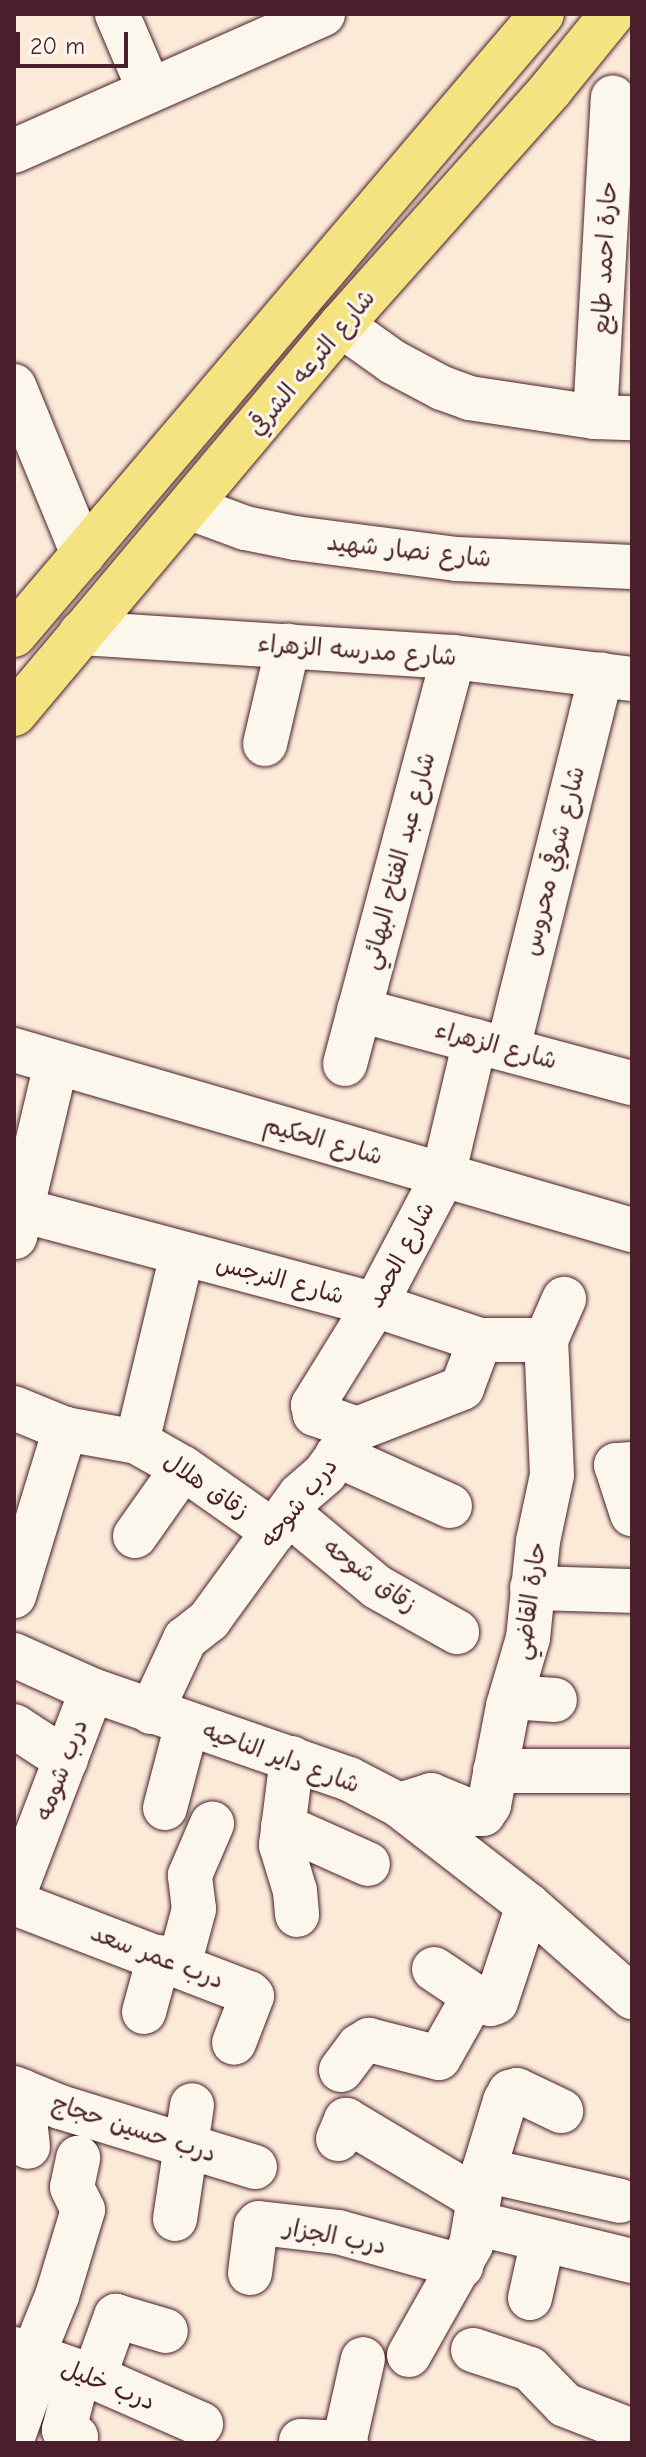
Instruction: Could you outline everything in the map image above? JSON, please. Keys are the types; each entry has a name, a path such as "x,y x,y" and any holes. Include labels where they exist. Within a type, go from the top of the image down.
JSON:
{"main road":[{"name":"شارع الترعه الشرقي","path":"14,635 542,14"},
{"name":"شارع الترعه الشرقي","path":"14,714 191,508 341,325 551,89 612,14"}],"street":[{"path":"117,14 149,89"},
{"path":"14,151 149,89 248,28 323,14"},
{"path":"551,89 623,100"},
{"name":"حارة احمد طايع","path":"614,418 623,100"},
{"path":"341,325 393,362 442,388 469,398 614,418"},
{"path":"14,386 83,554"},
{"name":"شارع نصار شهيد","path":"191,508 245,528 295,538 457,559 632,567"},
{"name":"شارع مدرسه الزهراء","path":"81,633 453,657 616,676"},
{"path":"265,744 288,646"},
{"name":"شارع عبد الفتاح البهائي","path":"345,1064 453,657"},
{"name":"شارع شوقي محروس","path":"492,1045 616,676"},
{"name":"شارع الزهراء","path":"359,1010 632,1083"},
{"name":"شارع الحمد","path":"347,1442 312,1410 375,1305 443,1176 492,1045"},
{"name":"شارع الحكيم","path":"14,1050 632,1230"},
{"path":"16,1219 56,1064"},
{"name":"شارع النرجس","path":"16,1219 182,1254 375,1305 480,1340 546,1340"},
{"path":"137,1442 182,1254"},
{"name":"حارة القاضي","path":"399,1805 431,1795 477,1814 483,1814 489,1805 511,1697 528,1638 532,1588 552,1475 546,1340 564,1299"},
{"name":"درب شوحه","path":"165,1808 169,1718 185,1639 209,1620 281,1523 347,1442 462,1388 480,1340"},
{"name":"زقاق هلال","path":"14,1408 65,1429 137,1442 281,1523"},
{"path":"14,1595 65,1429"},
{"path":"347,1442 450,1506"},
{"path":"632,1464 616,1465 632,1514"},
{"path":"135,1536 183,1468"},
{"name":"زقاق شوحه","path":"281,1523 377,1587 457,1632"},
{"path":"532,1588 632,1591"},
{"name":"شارع داير الناحيه","path":"14,1655 92,1690 349,1779 399,1805 528,1905 632,1997"},
{"name":"درب شومه","path":"17,1911 92,1690"},
{"path":"511,1697 555,1700"},
{"path":"14,1726 66,1760"},
{"path":"292,1758 281,1845 295,1891 297,1915"},
{"path":"495,1771 632,1771"},
{"path":"144,2012 194,1909 190,1875 212,1824"},
{"path":"283,1826 368,1864"},
{"path":"434,1969 474,1996 490,2004 496,2002 528,1905"},
{"name":"درب عمر سعد","path":"17,1911 169,1961 251,1994 234,2043"},
{"path":"341,2070 359,2046 369,2040 437,2060 474,1996"},
{"path":"18,2090 28,2147"},
{"name":"درب حسين حجاج","path":"18,2090 190,2126 255,2167"},
{"path":"409,2355 461,2266 510,2092 517,2090 561,2111"},
{"path":"338,2139 346,2120 479,2197 543,2240 618,2257 626,2201 479,2197"},
{"path":"175,2219 190,2126"},
{"path":"74,2443 76,2437 64,2430 52,2362 57,2296 83,2210 72,2187 78,2158"},
{"name":"درب الجزار","path":"250,2273 256,2226 259,2223 338,2232 461,2266"},
{"path":"530,2298 543,2240"},
{"path":"14,2434 52,2362 116,2316 166,2331"},
{"path":"473,2350 541,2357 565,2405 630,2425"},
{"path":"291,2433 345,2443 363,2359"},
{"name":"درب خليل","path":"52,2362 201,2424"}]}
